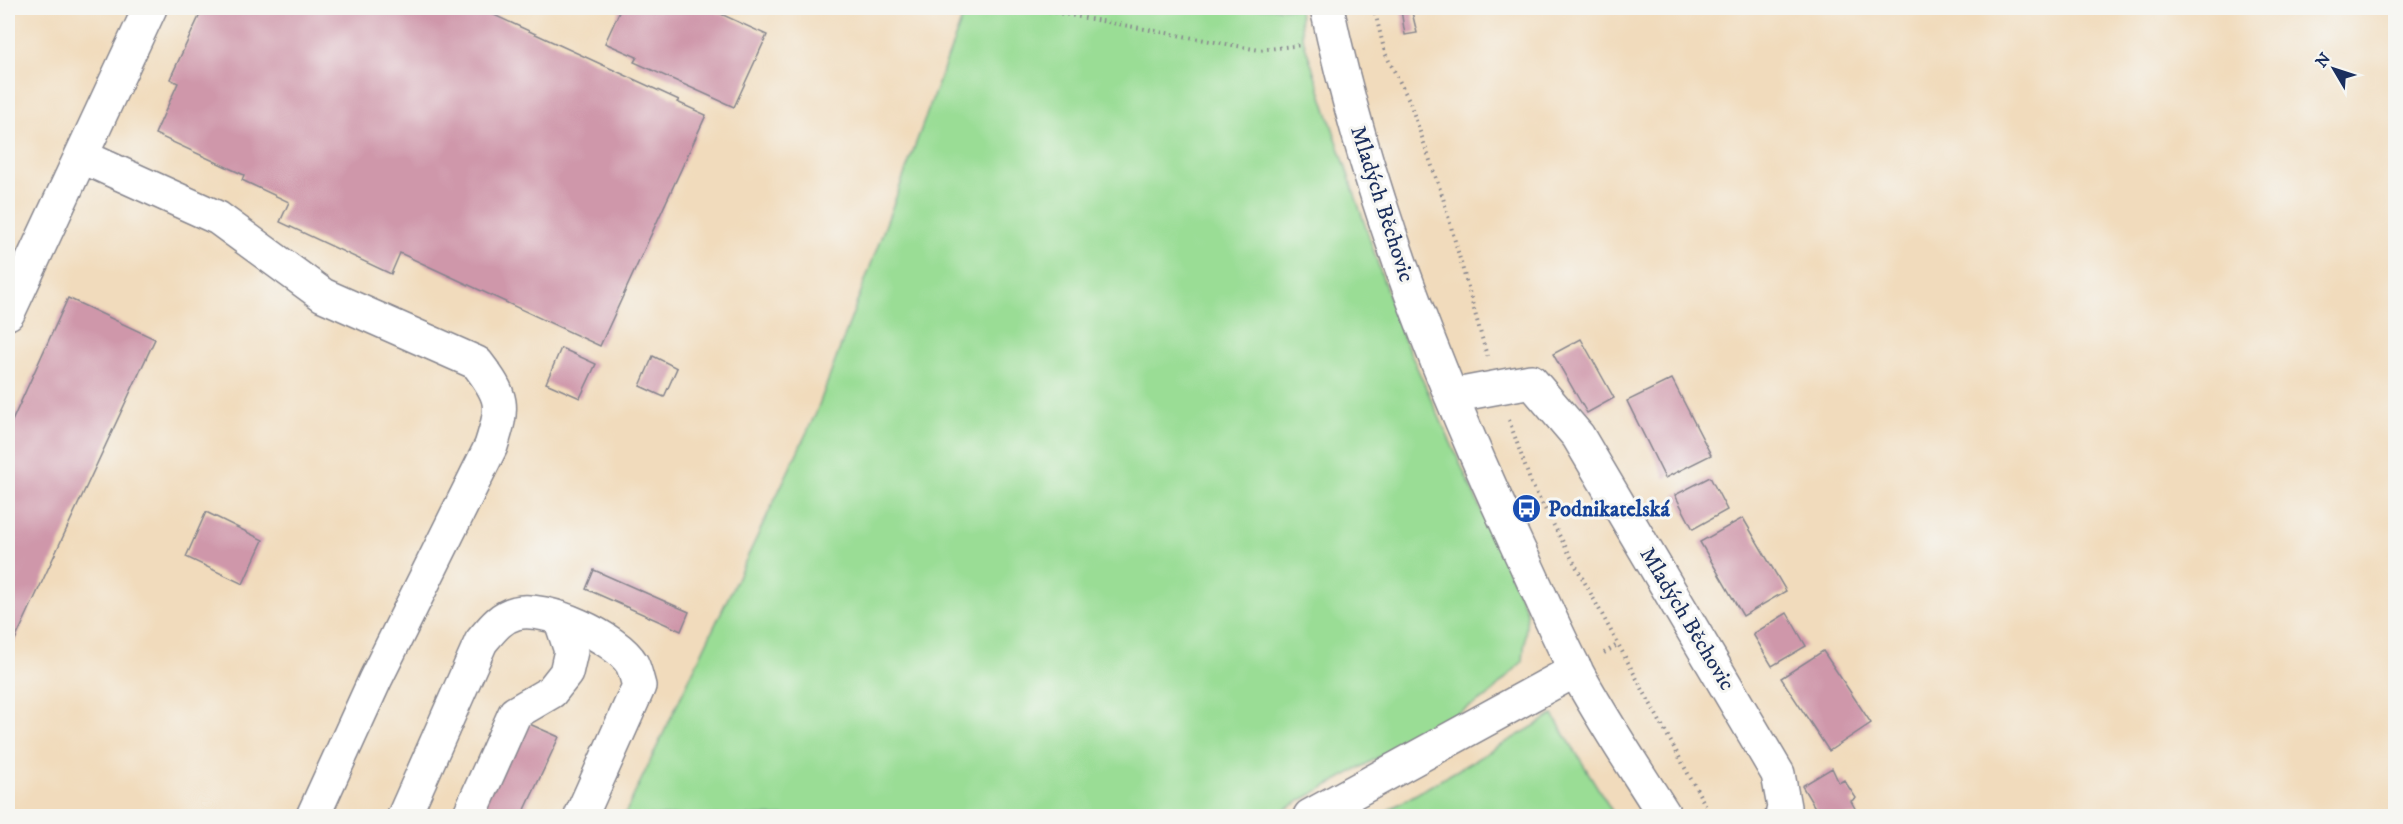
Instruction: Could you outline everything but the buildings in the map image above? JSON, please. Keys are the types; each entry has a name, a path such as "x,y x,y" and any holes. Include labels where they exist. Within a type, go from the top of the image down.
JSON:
{"street":[{"path":"8,313 150,8"},
{"name":"Mladých Běchovic","path":"1329,19 1392,242 1451,396 1494,497 1575,670 1665,816"},
{"path":"81,156 218,218 323,295 477,363 492,382 499,401 502,411 491,446 375,680 313,816"},
{"name":"Mladých Běchovic","path":"1451,396 1531,381 1578,436 1778,774 1784,807 1782,816"},
{"path":"404,816 481,642 501,619 516,612 536,612 560,618 613,644 631,663 639,686 581,816"},
{"path":"469,816 515,713 551,692 566,673 571,651 560,618"},
{"path":"1310,816 1575,670"}],"path":[{"path":"1031,8 1259,50 1298,46 1329,19"},
{"path":"1374,8 1377,22"}],"green space":[{"path":"966,8 1299,8 1302,36 1400,330 1527,612 1523,661 1487,697 1273,816 624,816 816,413"},
{"path":"1553,715 1615,816 1378,816"}],"place":[{"name":"Podnikatelská","path":"1527,509"}]}
